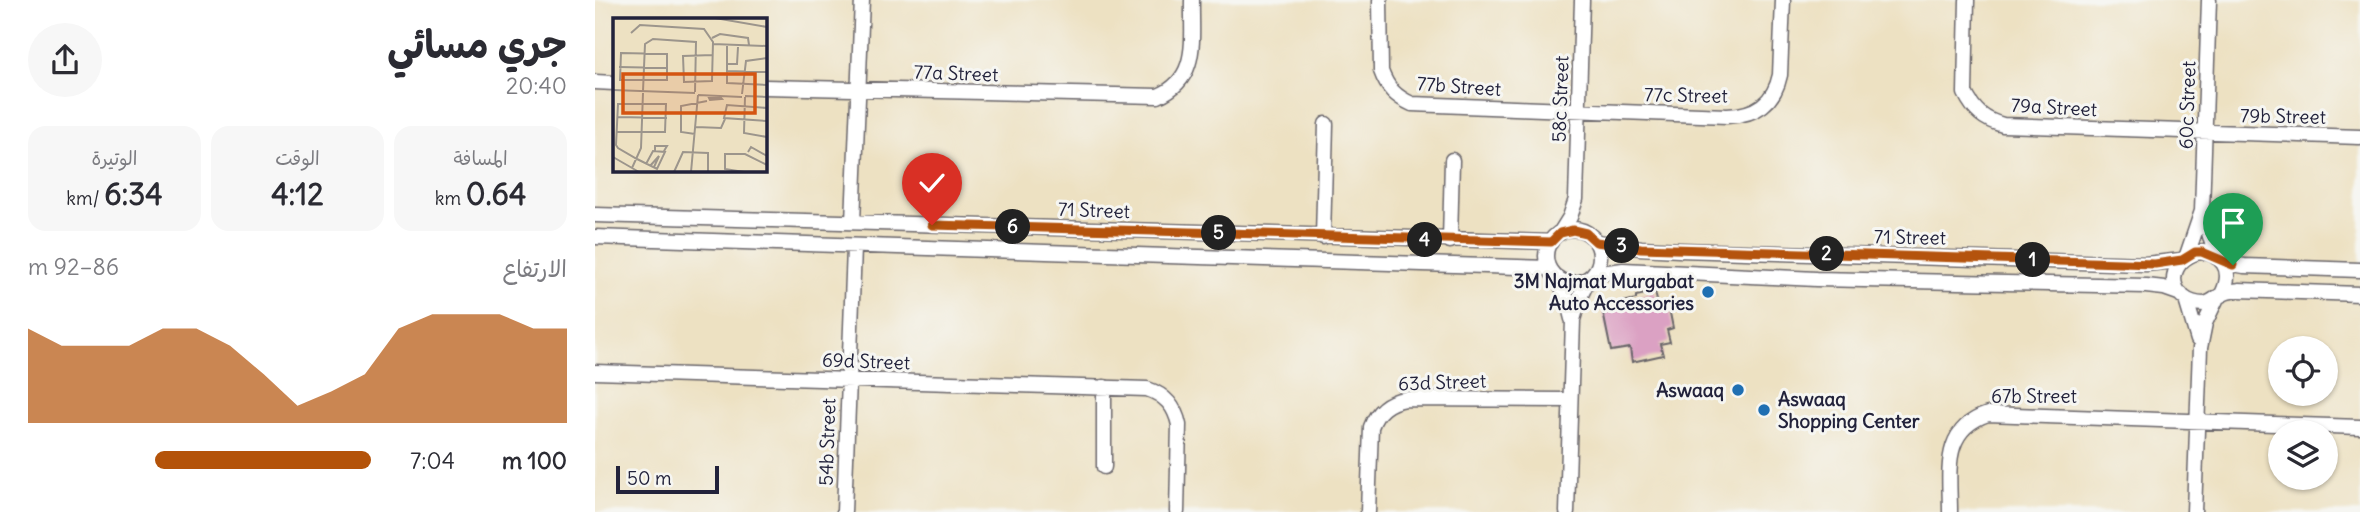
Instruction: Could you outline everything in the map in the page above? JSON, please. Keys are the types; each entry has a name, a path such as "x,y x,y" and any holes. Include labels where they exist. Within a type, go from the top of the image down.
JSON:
{"street":[{"path":"853,222 862,0"},
{"name":"77a Street","path":"767,87 1147,97 1169,92 1185,76 1191,54 1192,0"},
{"name":"77b Street","path":"1380,0 1381,71 1385,82 1401,100 1424,106 1579,111"},
{"name":"58c Street","path":"1555,238 1570,217 1576,199 1583,0"},
{"name":"77c Street","path":"1579,111 1727,116 1752,113 1763,107 1777,87 1780,75 1783,0"},
{"name":"79a Street","path":"1966,0 1965,93 1979,115 1991,122 2003,125 2206,133"},
{"name":"60c Street","path":"2185,258 2202,211 2209,0"},
{"path":"595,82 613,83"},
{"path":"1323,237 1326,124"},
{"name":"79b Street","path":"2206,133 2360,137"},
{"path":"1450,241 1452,160"},
{"name":"58c Street","path":"1576,199 1594,239"},
{"name":"60c Street","path":"2202,211 2219,259"},
{"name":"71 Street","path":"595,215 1450,241 1555,238"},
{"path":"1567,512 1573,320 1579,299 1600,255 1594,239 1580,230 1566,230 1555,238 1546,255 1567,299 1573,320"},
{"path":"595,237 854,248 1255,258 1553,273 1564,282 1577,283 1592,276 1623,270 1816,279 2146,286 2164,288 2201,304 2245,290 2360,293"},
{"name":"71 Street","path":"1594,239 1641,248 1680,250 2155,264 2185,258"},
{"name":"54b Street","path":"844,512 854,248"},
{"path":"2200,348 2183,297 2177,288 2175,273 2185,258 2202,252 2245,267 2360,270"},
{"path":"2194,512 2200,348 2205,323 2227,281 2225,268 2219,259"},
{"name":"69d Street","path":"595,372 1147,389 1165,398 1177,415 1180,435 1177,512"},
{"path":"1104,387 1104,467"},
{"name":"63d Street","path":"1368,512 1371,427 1374,418 1387,405 1405,399 1570,400"},
{"name":"67b Street","path":"1950,512 1953,443 1967,424 1977,417 2000,413 2360,426"}],"building":[{"path":"1655,292 1658,305 1668,303 1673,328 1667,330 1670,342 1660,344 1663,355 1632,362 1630,348 1611,351 1602,307"}],"place":[{"name":"3M Najmat Murgabat Auto Accessories","path":"1708,292"},
{"name":"Aswaaq","path":"1738,390"},
{"name":"Aswaaq Shopping Center","path":"1764,410"}],"route":[{"path":"932,225 1551,242 1566,230 1580,230 1596,242 1641,248 2155,264 2182,260 2187,255 2202,252 2210,253 2222,262 2233,265"}]}
